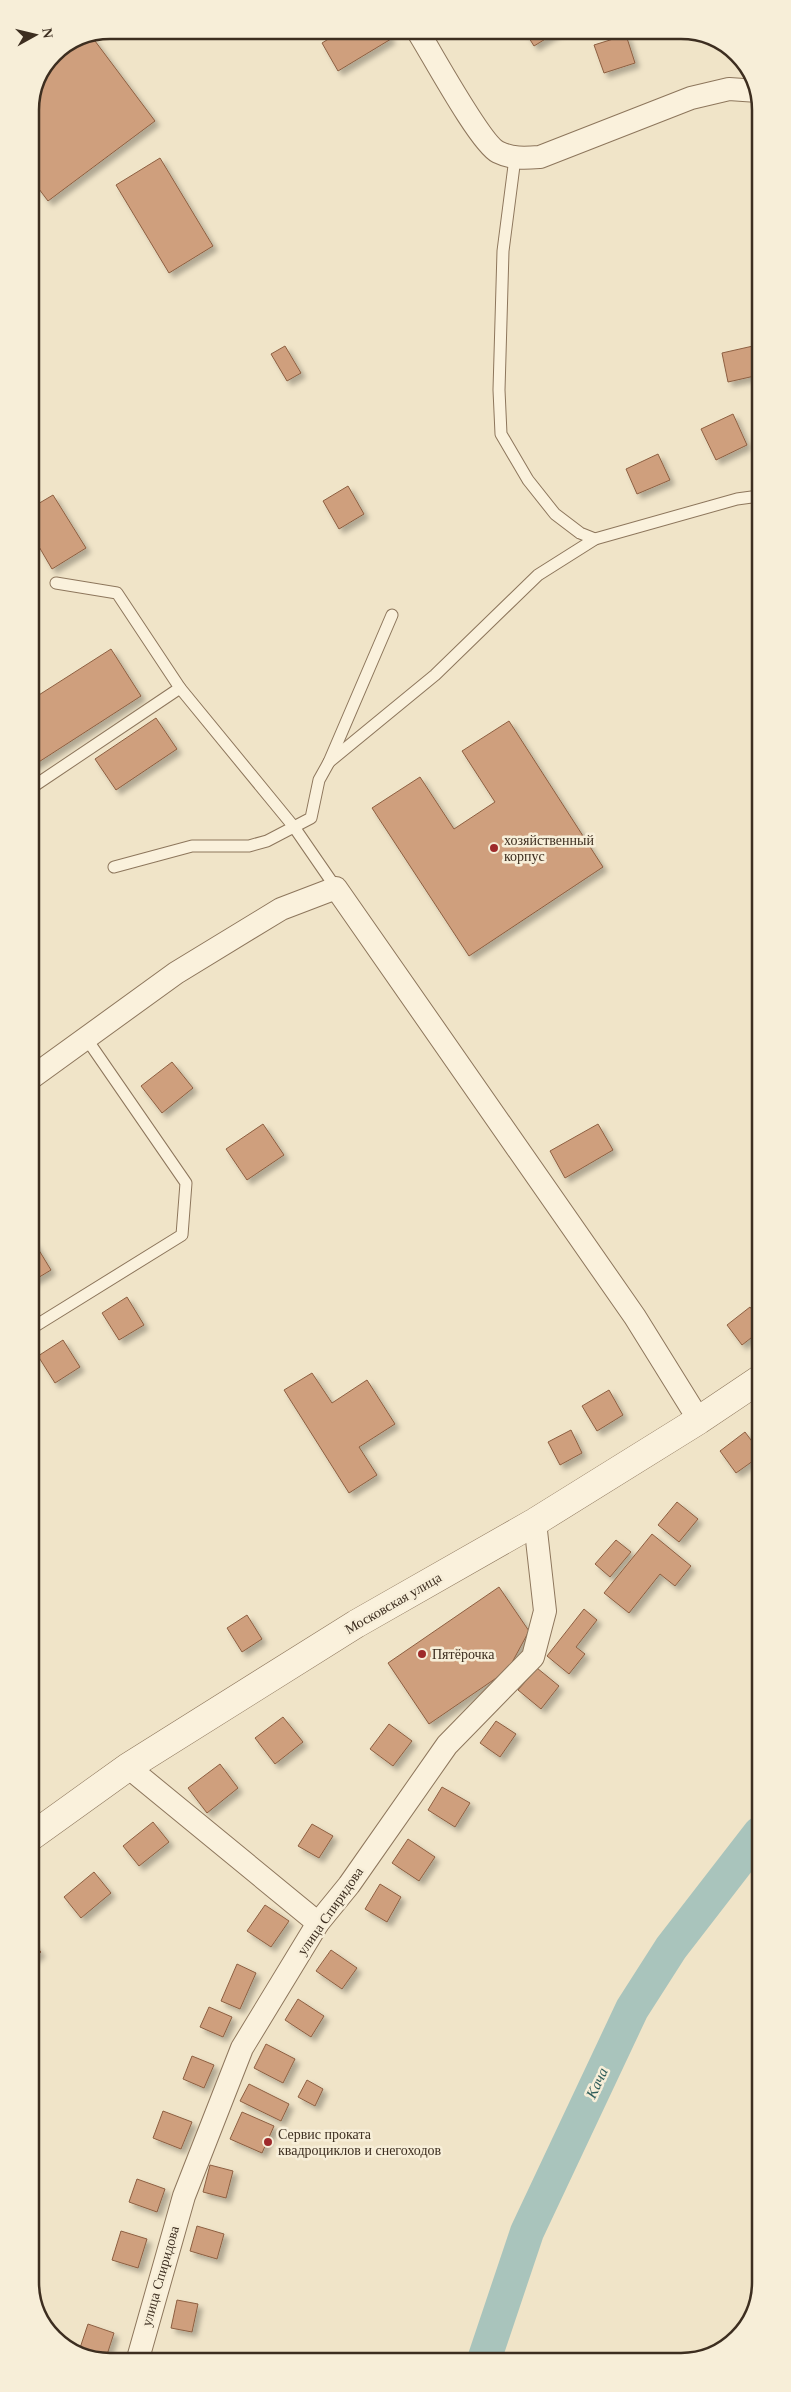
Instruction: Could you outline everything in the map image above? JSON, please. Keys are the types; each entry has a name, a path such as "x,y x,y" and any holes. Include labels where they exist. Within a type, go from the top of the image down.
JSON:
{"street":[{"path":"422,39 478,130 497,152 515,158 540,157 691,98 729,89 749,90"},
{"path":"39,1072 176,973 281,909 336,888 635,1318 698,1420"},
{"name":"Московская улица","path":"39,1831 128,1767 356,1624 535,1522 752,1384"},
{"name":"улица Спиридова","path":"140,2353 184,2196 242,2048 318,1923 348,1886 447,1745 533,1657 545,1610 535,1522"},
{"path":"128,1767 318,1923"}],"lane":[{"path":"515,158 503,251 499,390 501,434 528,480 555,514 580,533 595,539"},
{"path":"329,762 435,675 538,575 595,539 736,499 752,497"},
{"path":"56,583 117,593 180,688 294,827 336,888"},
{"path":"114,867 192,846 249,846 267,841 311,818 319,780 329,762 392,615"},
{"path":"39,783 180,688"},
{"path":"39,1324 182,1235 186,1183 86,1038"}],"building":[{"path":"328,39 391,39 338,71 322,43"},
{"path":"530,39 545,39 534,46"},
{"path":"613,39 627,39 635,63 604,73 594,45"},
{"path":"95,40 155,121 48,201 39,189 40,96 51,70 70,51"},
{"path":"160,158 213,246 169,273 116,185"},
{"path":"285,346 301,373 287,381 271,354"},
{"path":"752,346 752,377 728,382 722,353"},
{"path":"733,414 747,445 716,460 701,429"},
{"path":"658,454 670,480 637,494 626,469"},
{"path":"348,486 364,514 339,529 323,501"},
{"path":"53,495 86,548 52,569 39,547 39,503"},
{"path":"111,649 141,696 39,762 39,695"},
{"path":"156,718 177,749 116,790 95,759"},
{"name":"хозяйственный корпус","path":"509,721 603,867 469,956 372,808 420,777 454,829 495,802 462,751"},
{"path":"172,1062 193,1088 162,1113 141,1086"},
{"path":"263,1124 284,1155 247,1180 226,1149"},
{"path":"598,1124 613,1150 565,1178 550,1151"},
{"path":"39,1250 51,1270 39,1277"},
{"path":"127,1297 144,1325 119,1340 102,1313"},
{"path":"750,1307 752,1310 752,1337 742,1345 727,1325"},
{"path":"63,1340 80,1367 55,1383 39,1355"},
{"path":"312,1373 332,1403 367,1380 395,1424 359,1447 377,1475 349,1493 284,1390"},
{"path":"609,1390 623,1415 597,1431 582,1406"},
{"path":"571,1430 582,1453 560,1465 548,1442"},
{"path":"745,1432 752,1441 752,1462 736,1473 720,1451"},
{"path":"677,1502 698,1519 679,1542 658,1525"},
{"path":"652,1534 691,1566 675,1586 660,1574 629,1613 604,1593"},
{"path":"616,1540 631,1552 610,1577 595,1564"},
{"path":"499,1587 529,1631 508,1670 429,1724 388,1663"},
{"path":"584,1609 597,1620 576,1647 585,1654 569,1674 547,1656"},
{"path":"247,1615 262,1639 242,1652 227,1628"},
{"path":"537,1668 559,1686 541,1709 518,1690"},
{"path":"283,1717 303,1742 275,1764 255,1738"},
{"path":"496,1721 516,1734 500,1757 480,1743"},
{"path":"389,1724 412,1741 393,1766 370,1749"},
{"path":"220,1764 238,1788 207,1813 188,1788"},
{"path":"442,1787 470,1803 455,1827 428,1810"},
{"path":"153,1822 169,1842 139,1866 123,1846"},
{"path":"312,1824 333,1836 319,1858 298,1846"},
{"path":"408,1839 435,1857 419,1881 392,1863"},
{"path":"94,1872 111,1893 81,1918 64,1897"},
{"path":"380,1884 401,1897 387,1922 365,1909"},
{"path":"265,1905 289,1921 271,1947 247,1931"},
{"path":"331,1950 357,1968 342,1989 316,1971"},
{"path":"237,1964 256,1973 240,2009 221,2001"},
{"path":"298,1999 324,2016 311,2037 285,2020"},
{"path":"209,2007 232,2017 223,2037 200,2027"},
{"path":"266,2044 295,2059 283,2083 254,2068"},
{"path":"192,2056 214,2065 204,2088 183,2079"},
{"path":"307,2080 323,2089 315,2106 298,2097"},
{"path":"249,2084 289,2104 281,2121 240,2101"},
{"path":"163,2111 192,2122 181,2149 153,2138"},
{"path":"242,2112 274,2126 262,2153 230,2139"},
{"path":"210,2165 233,2171 226,2198 203,2192"},
{"path":"137,2179 165,2189 157,2212 129,2202"},
{"path":"197,2226 224,2234 217,2259 190,2251"},
{"path":"121,2231 147,2239 138,2268 112,2260"},
{"path":"177,2300 198,2304 192,2332 171,2328"},
{"path":"88,2324 114,2333 108,2353 96,2352 80,2346"}],"waterway":[{"name":"Кача","path":"486,2353 527,2232 632,2009 671,1948 752,1843"}],"place":[{"name":"хозяйственный корпус","path":"494,848"},
{"name":"Пятёрочка","path":"422,1654"},
{"name":"Сервис проката квадроциклов и снегоходов","path":"268,2142"}]}
